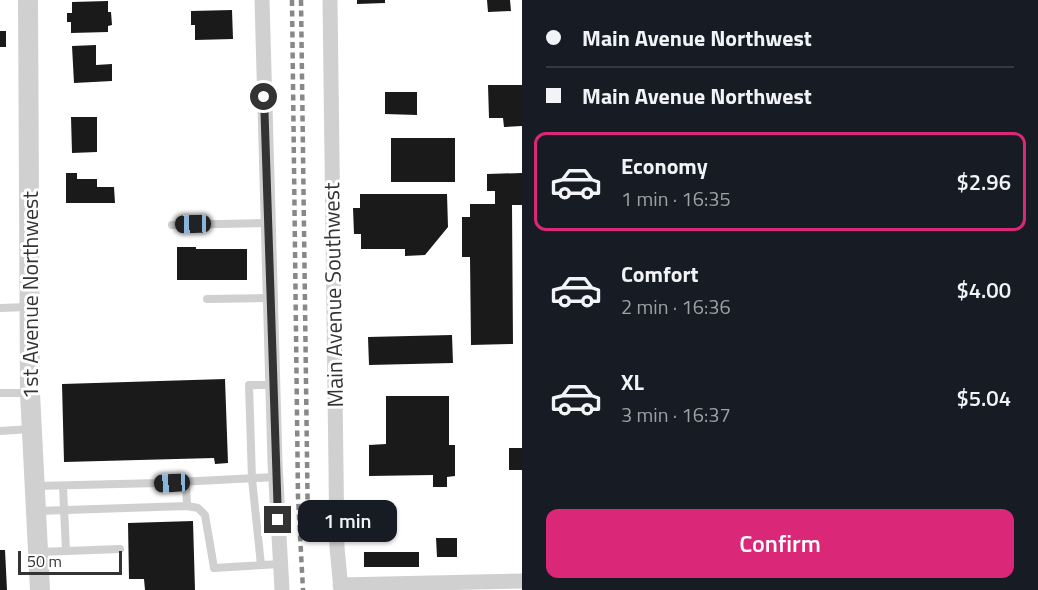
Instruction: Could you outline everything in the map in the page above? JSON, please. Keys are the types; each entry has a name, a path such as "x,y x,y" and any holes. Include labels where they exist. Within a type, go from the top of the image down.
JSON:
{"street":[{"name":"1st Avenue Northwest","path":"27,0 30,393 40,590"},
{"path":"262,0 272,385 282,590"},
{"name":"Main Avenue Southwest","path":"330,0 337,548 341,588"},
{"path":"341,588 522,581"}],"lane":[{"path":"172,225 267,223"},
{"path":"207,299 270,298"},
{"path":"0,308 31,307"},
{"path":"261,565 252,478 249,385 272,385"},
{"path":"0,393 30,393"},
{"path":"0,431 32,428"},
{"path":"35,486 276,477"},
{"path":"186,482 187,506"},
{"path":"63,486 66,551"},
{"path":"36,512 198,507 205,515 214,567 280,564"},
{"path":"38,552 120,549"}],"building":[{"path":"357,0 385,0 385,3 357,4"},
{"path":"487,0 510,0 511,11 488,12"},
{"path":"108,1 108,12 111,12 112,25 108,26 108,32 71,33 71,22 67,22 67,13 72,13 72,2"},
{"path":"232,10 233,39 195,40 195,25 191,25 191,11"},
{"path":"0,31 6,31 6,47 0,47"},
{"path":"96,45 96,65 112,64 112,81 74,83 72,46"},
{"path":"488,85 522,85 522,126 504,127 503,118 489,118"},
{"path":"385,92 417,92 417,115 385,114"},
{"path":"71,117 97,117 97,152 72,153"},
{"path":"391,138 455,138 455,182 391,182"},
{"path":"66,173 77,173 77,179 97,179 97,187 114,187 115,203 66,203"},
{"path":"522,173 522,205 512,205 513,344 471,345 470,257 462,257 462,217 470,217 470,204 495,204 495,191 487,191 487,174"},
{"path":"360,194 447,194 448,227 425,255 405,256 405,249 361,249 361,234 354,234 353,208 360,208"},
{"path":"177,247 247,249 247,280 177,280"},
{"path":"452,335 453,363 369,365 368,337"},
{"path":"225,379 228,463 215,464 214,458 64,462 62,384"},
{"path":"386,396 449,396 449,445 455,445 455,476 447,477 447,487 433,487 433,475 369,476 369,445 386,444"},
{"path":"509,448 522,448 522,470 509,470"},
{"path":"193,521 195,590 145,590 144,579 129,579 128,523"},
{"path":"436,538 457,538 457,557 437,557"},
{"path":"0,550 5,550 7,590 0,590"},
{"path":"364,552 419,552 419,567 364,567"}],"railway":[{"path":"292,0 298,497 303,590"},
{"path":"301,0 308,534"}],"route":[{"path":"264,97 278,520"}]}
